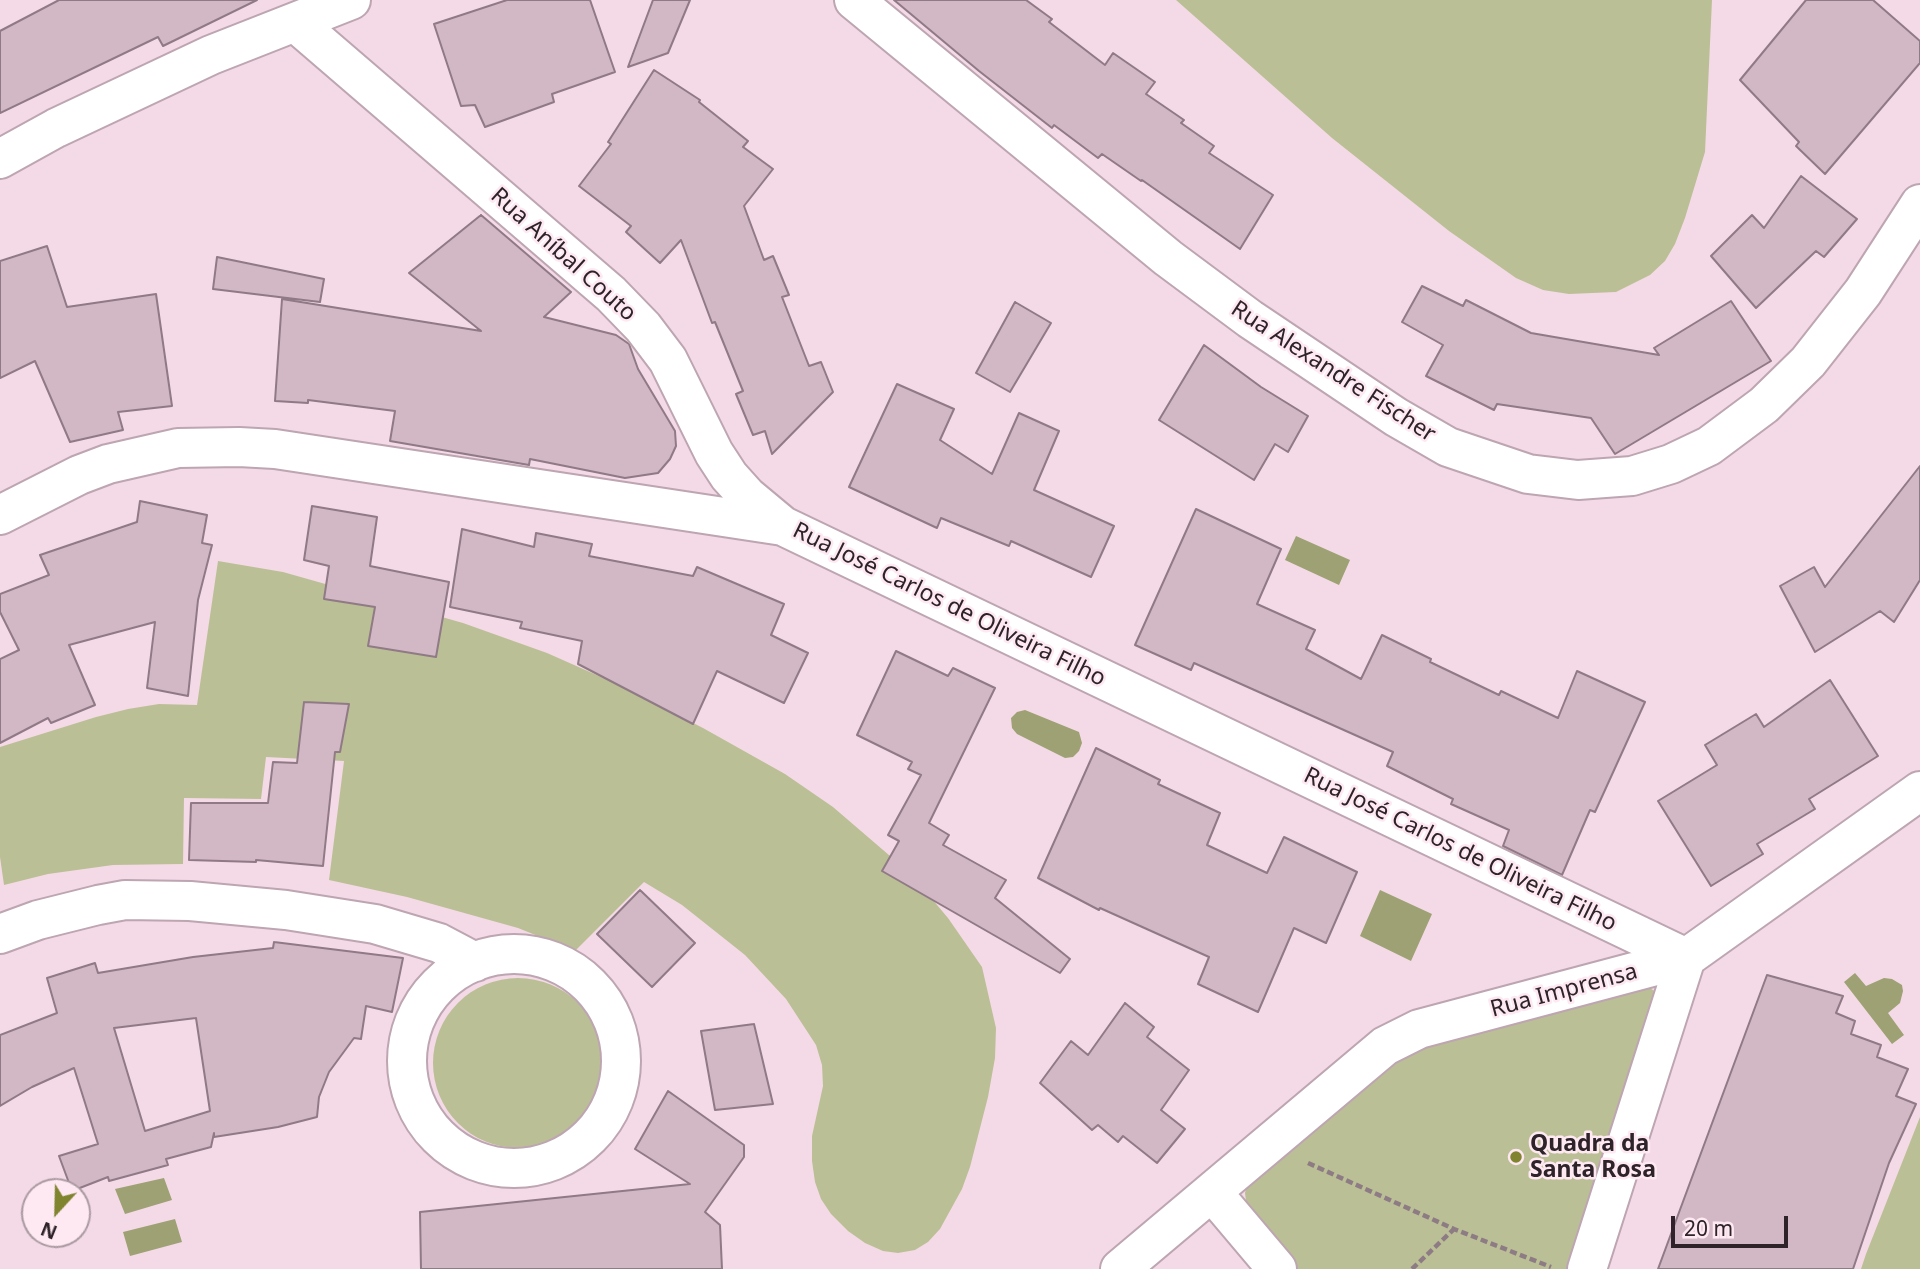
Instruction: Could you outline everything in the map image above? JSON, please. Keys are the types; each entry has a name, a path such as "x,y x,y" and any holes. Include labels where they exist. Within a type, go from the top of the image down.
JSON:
{"street":[{"path":"0,159 56,128 211,55 351,0"},
{"name":"Rua Alexandre Fischer","path":"854,0 1168,258 1250,319 1395,417 1448,447 1528,474 1578,480 1632,476 1671,464 1709,446 1764,405 1808,362 1863,292 1920,204"},
{"name":"Rua Aníbal Couto","path":"296,23 611,293 643,327 668,360 714,453 729,476 747,496 783,526"},
{"name":"Rua José Carlos de Oliveira Filho","path":"0,514 79,475 108,464 177,448 239,447 289,451 783,526 1686,958"},
{"name":"Rua Imprensa","path":"1120,1269 1385,1046 1419,1029 1686,958 1920,790"},
{"path":"0,934 38,920 98,905 125,901 190,901 286,910 375,924 439,943 475,962 511,954 548,960 580,977 599,998 614,1022 619,1039 620,1076 609,1111 586,1140 572,1151 553,1160 512,1168 471,1158 437,1135 414,1099 408,1080 407,1058 409,1038 416,1018 426,1000 440,984 456,971 475,962"},
{"path":"1587,1269 1686,958"},
{"path":"1212,1192 1277,1269"}],"path":[{"path":"1300,1159 1454,1228 1555,1269"},
{"path":"1412,1269 1454,1228"}],"shaded area":[{"path":"1176,0 1712,0 1705,152 1675,244 1665,261 1650,275 1616,292 1569,294 1543,290 1516,278 1449,231 1332,138"},
{"path":"1296,536 1350,560 1339,585 1285,560"},
{"path":"218,561 283,572 463,623 547,653 608,680 703,728 785,774 833,807 911,874 948,918 982,967 996,1028 995,1058 988,1097 970,1167 962,1189 940,1229 928,1242 915,1250 898,1253 883,1251 848,1231 821,1199 812,1161 812,1136 823,1086 822,1065 816,1045 786,999 745,955 682,905 644,882 575,951 518,928 407,897 329,880 344,761 266,757 261,799 184,798 183,864 113,865 48,874 4,885 0,857 0,747 128,709 159,704 197,705"},
{"path":"1025,710 1079,732 1082,743 1079,751 1073,757 1065,758 1017,734 1012,728 1011,718 1017,712"},
{"path":"1380,890 1432,914 1411,961 1360,936"},
{"path":"1855,973 1866,986 1884,978 1902,985 1900,1003 1888,1013 1904,1035 1892,1044 1844,982"},
{"path":"518,978 551,984 578,1003 597,1030 603,1063 597,1096 578,1123 551,1142 518,1148 485,1142 458,1123 439,1096 433,1063 439,1030 458,1003 485,984"},
{"path":"1645,985 1656,992 1573,1269 1296,1269 1256,1223 1246,1201 1249,1177 1412,1045"},
{"path":"1920,1117 1920,1269 1861,1269 1866,1254"},
{"path":"164,1178 172,1200 125,1214 115,1189"},
{"path":"175,1219 182,1242 130,1256 123,1232"}],"building":[{"path":"59,0 257,0 163,46 158,37 0,113 0,31"},
{"path":"507,0 590,0 615,72 552,94 554,102 485,127 475,105 461,106 434,24"},
{"path":"653,0 690,0 668,53 628,67"},
{"path":"894,0 1026,0 1052,19 1049,22 1105,65 1113,53 1155,82 1146,94 1184,120 1181,123 1214,146 1209,153 1273,195 1240,249 1102,154 1098,158 1054,125 1052,128"},
{"path":"1806,0 1873,0 1920,41 1920,63 1825,174 1796,146 1799,142 1740,80"},
{"path":"654,70 700,100 699,102 748,141 743,147 773,169 744,206 764,260 773,256 789,295 782,297 809,366 821,362 833,392 772,454 765,431 753,435 736,394 743,391 715,322 712,323 681,240 660,263 626,232 631,226 579,186 611,144 608,142"},
{"path":"1801,176 1857,219 1824,257 1816,251 1756,308 1711,256 1752,215 1764,228"},
{"path":"481,215 571,292 544,317 616,335 629,344 638,369 675,431 676,446 670,459 658,473 625,478 530,459 529,465 390,441 395,411 308,400 308,403 275,401 282,299 481,331 409,273"},
{"path":"47,246 67,307 156,294 172,406 118,412 123,430 70,442 35,361 0,378 0,261"},
{"path":"217,257 324,279 320,302 213,289"},
{"path":"1422,286 1463,306 1466,300 1531,333 1659,355 1654,348 1731,301 1771,361 1615,454 1591,418 1497,404 1494,410 1426,376 1443,345 1402,322"},
{"path":"1015,302 1051,323 1010,392 976,373"},
{"path":"1204,345 1261,387 1308,416 1288,452 1275,444 1254,480 1159,420"},
{"path":"897,384 954,409 940,440 992,474 1019,413 1059,431 1034,490 1114,526 1091,577 1011,541 1009,546 941,518 937,528 849,487"},
{"path":"1920,466 1920,580 1894,622 1880,611 1815,652 1780,586 1814,567 1825,587"},
{"path":"140,501 207,515 202,543 212,545 198,600 188,696 147,688 155,622 69,645 95,705 51,723 48,718 0,743 0,659 19,650 0,612 0,594 49,575 40,555 137,522"},
{"path":"312,506 377,517 370,566 449,582 436,657 368,646 375,607 324,599 329,566 304,560"},
{"path":"1196,509 1281,549 1257,604 1315,630 1306,649 1361,679 1382,635 1431,659 1430,662 1499,695 1501,691 1558,718 1577,671 1645,702 1595,812 1590,810 1562,875 1503,846 1509,830 1451,804 1453,799 1387,766 1393,752 1194,663 1191,670 1135,645"},
{"path":"462,529 534,547 536,533 592,544 589,556 693,576 697,567 784,604 771,635 808,653 784,703 717,671 693,724 578,664 582,641 520,628 522,622 450,607"},
{"path":"896,651 948,676 953,668 995,688 929,823 949,835 943,845 1006,880 995,898 1070,959 1060,973 882,871 899,841 888,835 921,775 908,769 912,762 857,735"},
{"path":"1830,680 1878,756 1809,799 1815,809 1757,844 1763,854 1711,886 1658,801 1717,765 1705,745 1756,714 1764,727"},
{"path":"304,702 349,704 340,752 335,752 323,866 256,860 189,860 191,803 268,803 273,762 297,763"},
{"path":"1096,748 1160,780 1158,784 1220,813 1207,845 1267,873 1284,837 1357,872 1326,943 1294,928 1258,1012 1198,984 1209,957 1100,908 1099,910 1038,878"},
{"path":"640,890 695,943 652,987 597,934"},
{"path":"274,942 403,958 392,1012 366,1006 361,1039 354,1038 329,1072 319,1097 317,1117 278,1127 214,1137 214,1133 211,1147 166,1159 168,1165 109,1181 108,1177 91,1184 91,1178 67,1178 59,1156 98,1144 74,1068 32,1087 0,1106 0,1035 57,1013 47,978 95,963 98,973 193,957 273,948","holes":["196,1018 210,1111 145,1131 114,1028"]},
{"path":"1767,975 1843,996 1836,1013 1855,1021 1851,1034 1881,1045 1877,1057 1908,1069 1896,1096 1916,1104 1889,1163 1853,1269 1658,1269"},
{"path":"1125,1003 1154,1027 1147,1037 1189,1070 1161,1110 1185,1129 1157,1163 1123,1136 1118,1142 1098,1125 1092,1130 1040,1083 1071,1041 1088,1055"},
{"path":"754,1024 773,1104 715,1110 701,1031"},
{"path":"668,1091 744,1145 744,1157 705,1212 720,1225 722,1269 421,1269 420,1212 690,1184 635,1149"}],"place":[{"name":"Quadra da Santa Rosa","path":"1516,1157"}]}
